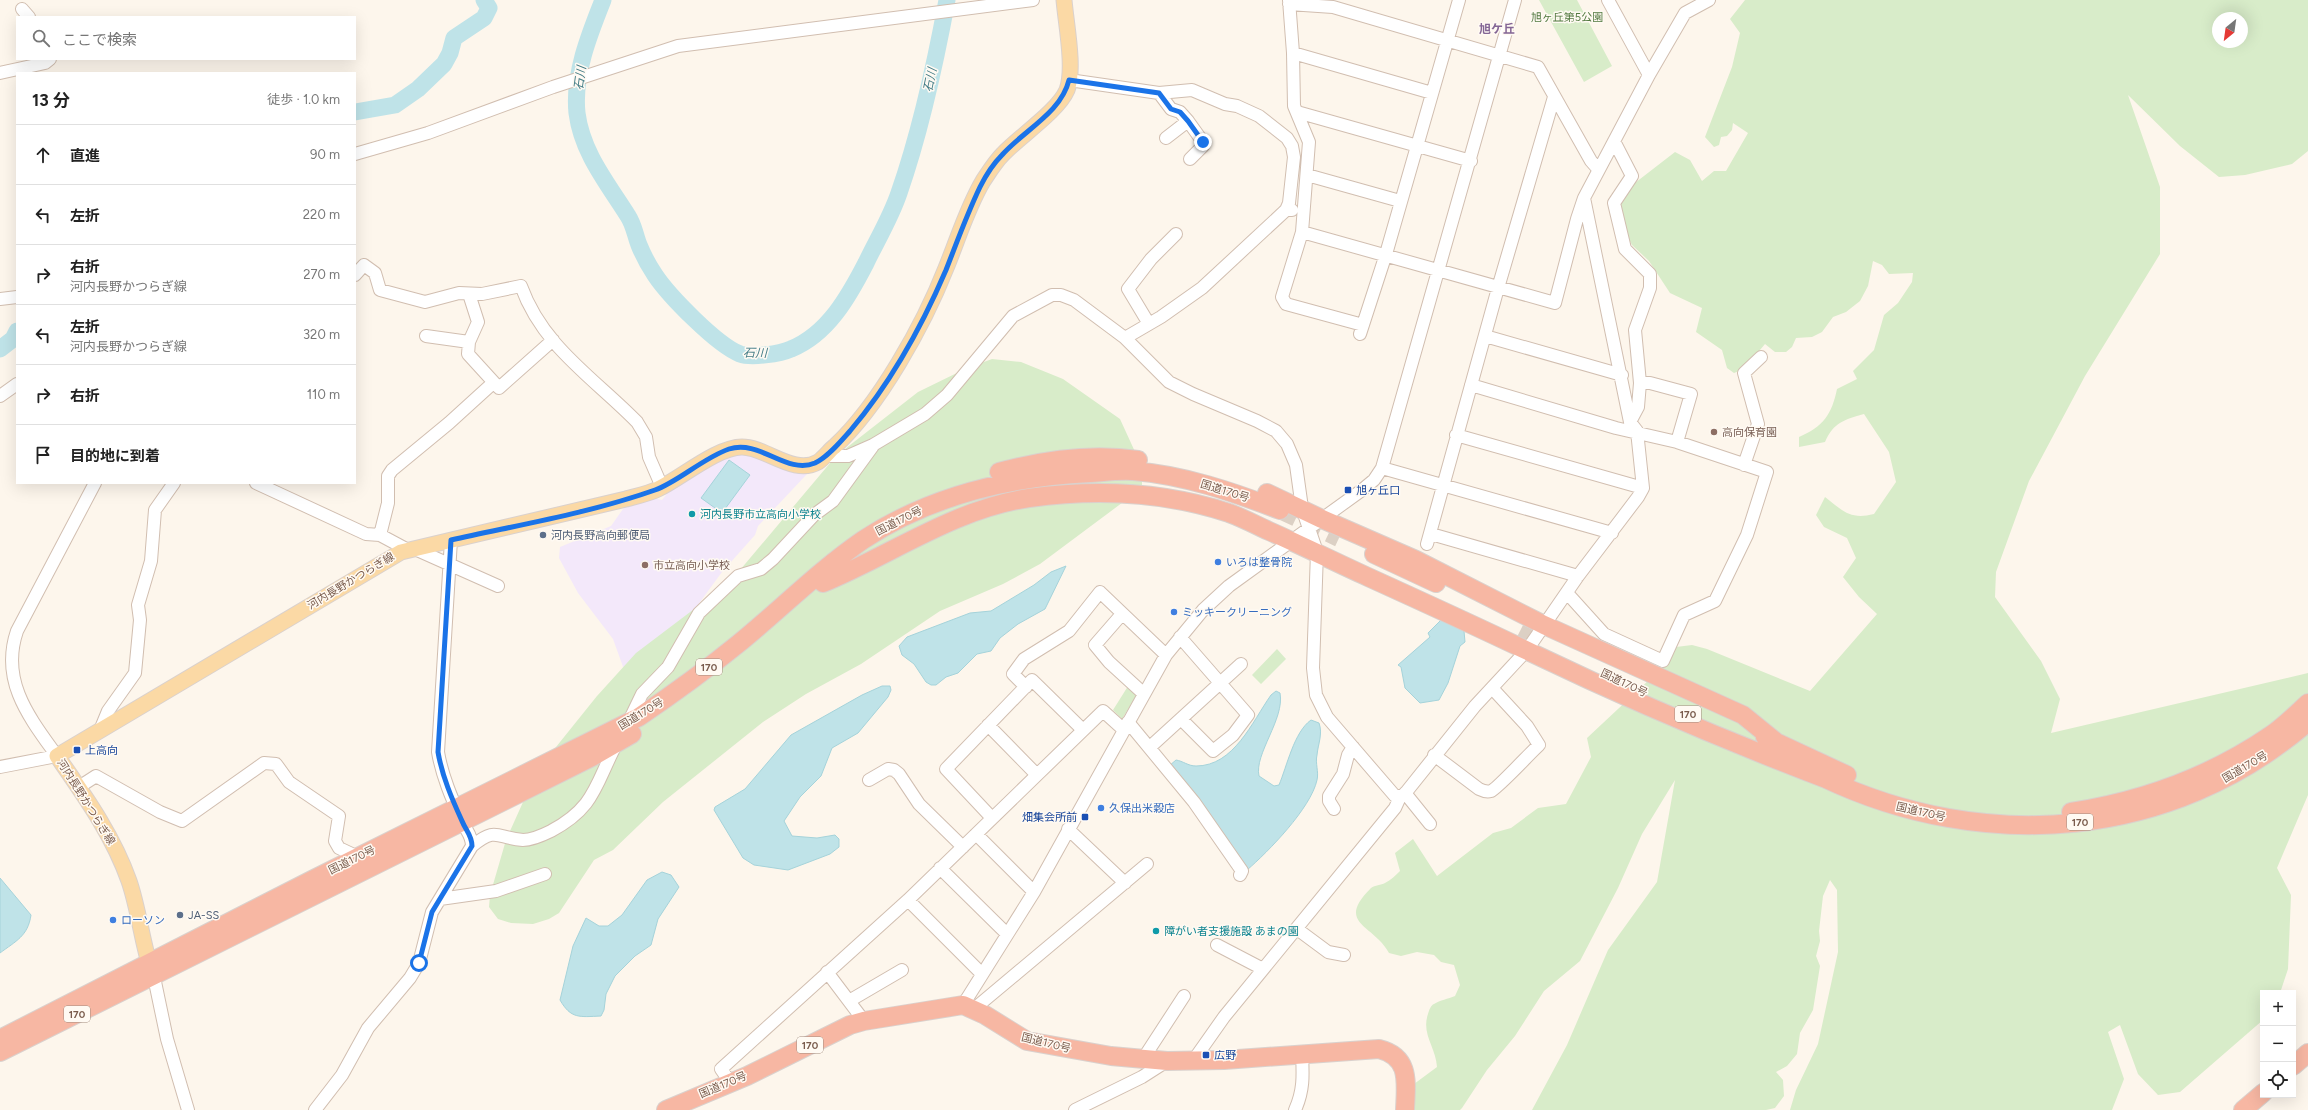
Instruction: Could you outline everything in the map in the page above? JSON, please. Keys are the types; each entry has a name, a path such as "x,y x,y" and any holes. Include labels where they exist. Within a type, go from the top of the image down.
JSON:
{"highway":[{"path":"819,579 859,530 905,504 964,482 1024,465 1054,460 1104,458 1135,459 1195,470 1254,487 1302,508 1316,524 1416,560 1541,639"},
{"name":"国道170号","path":"0,1039 151,970 460,814 628,723 683,688 819,579 915,523 970,503 1026,489 1078,484 1134,483 1153,485 1190,491 1278,516"},
{"path":"819,579 858,568 916,536 972,513 1027,498 1079,493 1132,493 1188,502 1230,513 1317,552 1541,639"},
{"path":"1336,542 1522,629"},
{"name":"国道170号","path":"0,1052 358,857 460,814 617,742 644,727 690,696 748,651 819,579"},
{"name":"国道170号","path":"1541,639 1742,715 1775,741 1889,793 1942,808 2002,814 2072,812 2150,795 2208,771 2272,734 2308,703"},
{"name":"国道170号","path":"1541,639 1721,739 1834,782 1886,804 1941,818 2002,825 2073,823 2152,809 2215,784 2280,746 2308,722"},
{"name":"国道170号","path":"666,1110 864,1021 968,1007 1027,1041 1111,1056 1167,1061 1193,1061 1379,1049 1390,1051 1404,1068 1406,1080 1406,1110"},
{"path":"2296,1063 2308,1053"},
{"path":"2244,1110 2260,1096"}],"main road":[{"name":"河内長野かつらぎ線","path":"151,970 129,881 113,844 57,756 101,728 401,552 626,499 662,487 695,466 729,449 740,447 752,448 795,465 807,465 817,462 842,440 872,404 903,353 946,270 961,229 990,169 1002,154 1058,103 1065,93 1069,80 1064,0"}],"street":[{"path":"356,154 428,133 553,87 678,46 1033,0"},
{"path":"1459,0 1447,41 1432,93 1400,201 1386,254 1361,330 1286,304 1282,297 1302,232 1302,214 1307,175 1309,142 1298,112 1294,106 1293,53 1289,2 1334,4 1447,41 1538,67 1591,161 1598,169"},
{"path":"968,1007 981,973 1034,892 1166,655 1203,610 1229,586 1316,524 1370,483 1382,468 1501,56 1515,0"},
{"path":"1608,0 1649,75"},
{"path":"1302,232 1386,254 1439,272 1555,303 1576,219 1598,169 1649,75 1685,13 1709,0"},
{"path":"1293,53 1432,93"},
{"path":"0,73 46,63 49,60"},
{"path":"1069,80 1159,93 1192,90 1203,93 1224,104 1237,106 1259,116 1287,138 1294,157 1289,203 1286,210 1202,288 1149,324 1125,338"},
{"path":"1159,93 1171,109 1180,112 1203,142 1203,146 1190,158"},
{"path":"1554,97 1456,435 1429,539 1578,576"},
{"path":"1298,112 1471,161"},
{"path":"1166,138 1188,121"},
{"path":"1614,141 1632,176 1614,203 1625,248 1650,274 1650,288 1635,330 1640,383 1638,407 1633,426"},
{"path":"1307,175 1400,201"},
{"path":"1193,1061 1224,1017 1395,808 1403,795 1434,755 1492,688 1541,639 1578,576 1638,498 1643,488 1633,426 1584,198"},
{"path":"1286,210 1293,210 1302,214"},
{"path":"1149,324 1128,289 1151,259 1176,234"},
{"path":"356,273 364,266 375,273 380,290 425,302 459,293 482,294 521,286 528,306 573,364 638,422 646,437 649,457 662,487"},
{"path":"468,294 478,322 469,342 468,354 499,388 553,340"},
{"path":"824,456 848,456 873,445 925,414 947,395 1003,326 1013,316 1040,300 1052,295 1061,295 1074,300 1125,338 1169,382 1276,431 1287,444 1296,465 1302,508"},
{"path":"0,299 16,297"},
{"path":"426,336 469,342"},
{"path":"1485,336 1622,375"},
{"path":"1744,465 1758,424 1744,373 1761,357"},
{"path":"1640,383 1650,382 1691,394 1677,442"},
{"path":"380,535 388,503 388,476 392,470 449,423 493,383"},
{"path":"0,396 16,385"},
{"path":"1471,385 1616,428 1633,426 1766,472 1748,535 1715,601 1684,615 1663,661 1604,634 1567,593"},
{"path":"1456,435 1643,488"},
{"path":"628,723 642,694 668,667 699,613 738,576 760,569 773,559 814,515 833,501 873,445"},
{"path":"1382,468 1612,533"},
{"path":"0,767 57,756 29,718 13,683 10,670 11,646 27,611 94,484"},
{"path":"101,728 108,711 134,673 140,620 138,605 151,561 155,510 173,484"},
{"path":"258,484 366,534 380,535 498,586"},
{"path":"1316,524 1317,552 1313,683 1321,707 1353,747 1395,796 1403,795"},
{"path":"451,540 438,752 441,770 460,814 472,837 472,846"},
{"path":"1026,687 1013,674 1020,662 1069,631 1100,592 1166,655"},
{"path":"1122,614 1095,645 1114,666 1144,694"},
{"path":"1180,637 1248,716 1233,735 1213,751 1181,719"},
{"path":"1150,748 1241,664"},
{"path":"992,818 946,769 1032,680 1082,730"},
{"path":"1434,755 1484,792 1491,791 1499,787 1509,774 1539,745 1527,726 1492,688"},
{"path":"730,1082 720,1069 908,900 1103,711 1126,726 1150,748 1220,835 1242,871 1240,875"},
{"path":"988,725 1037,775"},
{"path":"315,1110 342,1075 368,1028 410,978 419,963 432,912 472,846 481,839 495,834 523,840 532,839 545,834 576,816 596,790 606,764 617,742"},
{"path":"1334,810 1328,796 1343,774 1348,755 1353,747"},
{"path":"78,788 96,776 160,812 182,821 264,763 276,764 289,782 339,816 334,841 339,848 358,857"},
{"path":"869,780 888,769 894,770 899,774 919,804 963,847"},
{"path":"1403,795 1430,824"},
{"path":"1068,829 1125,883"},
{"path":"976,834 1034,892"},
{"path":"968,1007 1147,864"},
{"path":"940,868 1007,934"},
{"path":"440,900 496,891 545,874"},
{"path":"908,900 981,973"},
{"path":"1297,929 1328,952 1344,955"},
{"path":"1217,945 1263,969"},
{"path":"151,970 167,1038 188,1110"},
{"path":"849,1001 902,970"},
{"path":"827,972 864,1021"},
{"path":"1143,1059 1184,996"},
{"path":"1295,1110 1301,1097 1304,1082 1302,1053"},
{"path":"1079,1109 1142,1077 1167,1061"}],"shaded area":[{"name":"市立高向小学校","path":"743,453 808,473 758,526 755,535 722,572 681,628 626,675 613,639 578,593 559,558 560,547 611,526 623,509 629,505 654,498 662,500 670,490 721,459"}],"green space":[{"name":"旭ヶ丘第5公園","path":"1539,0 1577,0 1612,66 1584,82"},
{"path":"1745,0 2308,0 2308,151 2292,164 2245,175 2219,177 2180,146 2128,95 2160,187 2160,254 2085,376 2029,481 1996,572 1995,597 2041,661 2060,699 2051,733 2308,673 2308,795 2277,868 2291,895 2288,969 2281,990 2260,990 2260,1023 2180,1092 2158,1095 2138,1074 2120,1025 2108,1032 2124,1079 2112,1110 1790,1110 1796,1090 1818,1044 1838,952 1837,890 1830,880 1823,896 1819,931 1820,941 1816,956 1820,966 1813,1010 1800,1033 1797,1054 1787,1066 1776,1072 1783,1080 1784,1096 1775,1108 1766,1110 1532,1110 1567,1045 1608,950 1657,882 1675,780 1642,834 1618,888 1580,961 1544,991 1515,1036 1487,1070 1460,1110 1412,1110 1414,1084 1437,1067 1426,1028 1426,1021 1429,1011 1433,1005 1439,1001 1455,996 1460,985 1454,965 1441,962 1434,955 1417,952 1401,956 1389,953 1382,943 1360,923 1357,917 1356,909 1371,888 1387,882 1400,871 1395,853 1413,839 1437,876 1493,833 1511,828 1538,808 1566,804 1591,757 1587,738 1665,665 1676,647 1692,645 1707,649 1810,691 1877,614 1859,597 1843,577 1856,558 1847,538 1824,527 1816,515 1825,497 1847,513 1859,516 1874,514 1896,482 1889,452 1864,414 1840,423 1828,435 1825,442 1799,447 1799,437 1814,429 1825,419 1832,406 1837,389 1857,379 1853,371 1874,350 1884,315 1898,303 1912,282 1913,273 1889,274 1882,265 1873,261 1868,286 1860,301 1846,312 1833,317 1822,332 1812,337 1796,338 1792,347 1786,352 1775,352 1765,344 1744,369 1734,373 1727,368 1722,350 1696,332 1702,308 1670,293 1649,261 1632,245 1623,228 1618,205 1631,186 1675,152 1690,160 1702,181 1714,171 1726,171 1748,133 1733,123 1732,130 1727,136 1721,137 1719,145 1714,147 1705,137 1732,67 1740,33 1730,19"},
{"path":"992,359 1021,362 1063,379 1120,419 1142,467 1142,488 1040,564 1003,584 940,611 861,664 806,694 763,722 663,802 613,850 594,860 559,913 549,919 533,924 511,923 498,919 489,907 490,895 506,840 528,791 556,747 597,696 636,653 706,600 740,570 836,456 918,392 965,369"},
{"path":"1277,649 1286,659 1261,684 1252,675"},
{"path":"1130,683 1139,691 1122,719 1113,710"}],"water":[{"path":"729,460 750,475 722,513 701,498"},
{"path":"1066,566 1045,609 1018,624 1000,638 991,651 977,654 958,673 946,677 936,685 931,685 926,682 914,664 902,655 899,646 907,637 970,613 991,611 1034,585 1051,572"},
{"path":"1442,619 1464,631 1465,642 1460,646 1448,683 1439,700 1420,703 1405,688 1401,667 1398,665 1430,637 1428,633"},
{"path":"882,686 890,686 891,690 888,697 858,733 832,748 821,776 800,797 784,821 792,836 817,838 835,835 839,839 839,847 830,854 788,870 754,865 743,858 714,810 715,807 745,789 791,735 862,695"},
{"path":"1276,691 1280,693 1278,714 1261,757 1259,776 1274,786 1279,785 1296,741 1305,725 1311,720 1319,723 1321,731 1317,758 1318,774 1313,791 1298,816 1277,841 1247,870 1169,766 1176,760 1196,766 1209,764 1221,759 1241,741 1271,695"},
{"path":"662,872 671,875 679,887 658,919 651,945 635,956 615,976 606,994 604,1010 601,1016 587,1017 572,1014 560,1000 573,946 586,918 599,926 608,926 622,915 647,880"},
{"path":"0,878 31,915 24,933 0,953"}],"waterway":[{"name":"石川","path":"356,112 395,105 418,89 444,64 450,53 454,38 484,18 489,8 484,0"},
{"name":"石川","path":"603,0 583,55 577,84 577,113 584,141 604,180 630,219 644,257 662,284 682,307 719,341 740,354 751,356 786,351 816,334 827,324 845,301 859,276 892,211 907,169 927,97 947,0"},
{"name":"石川","path":"0,349 13,339 16,333"}],"tunnel":[{"path":"1280,510 1339,538"},
{"path":"1519,633 1543,645"}],"place":[{"name":"高向保育園","path":"1714,432"},
{"name":"旭ヶ丘口","path":"1348,490"},
{"name":"河内長野市立高向小学校","path":"692,514"},
{"name":"河内長野高向郵便局","path":"543,535"},
{"name":"いろは整骨院","path":"1218,562"},
{"name":"市立高向小学校","path":"645,565"},
{"name":"ミッキークリーニング","path":"1174,612"},
{"name":"上高向","path":"77,750"},
{"name":"久保出米穀店","path":"1101,808"},
{"name":"畑集会所前","path":"1085,817"},
{"name":"JA-SS","path":"180,915"},
{"name":"ローソン","path":"113,920"},
{"name":"障がい者支援施設 あまの園","path":"1156,931"},
{"name":"広野","path":"1206,1055"}],"district":[{"name":"旭ケ丘","path":"1497,29"}],"route":[{"path":"419,963 432,912 462,865 472,846 472,837 462,821 458,808 441,770 438,752 451,540 626,499 658,490 695,466 729,449 740,447 752,448 795,465 807,465 817,462 842,440 872,404 903,353 946,270 961,229 990,169 1002,154 1058,103 1067,89 1069,80 1159,93 1171,109 1180,112 1203,142"}]}
